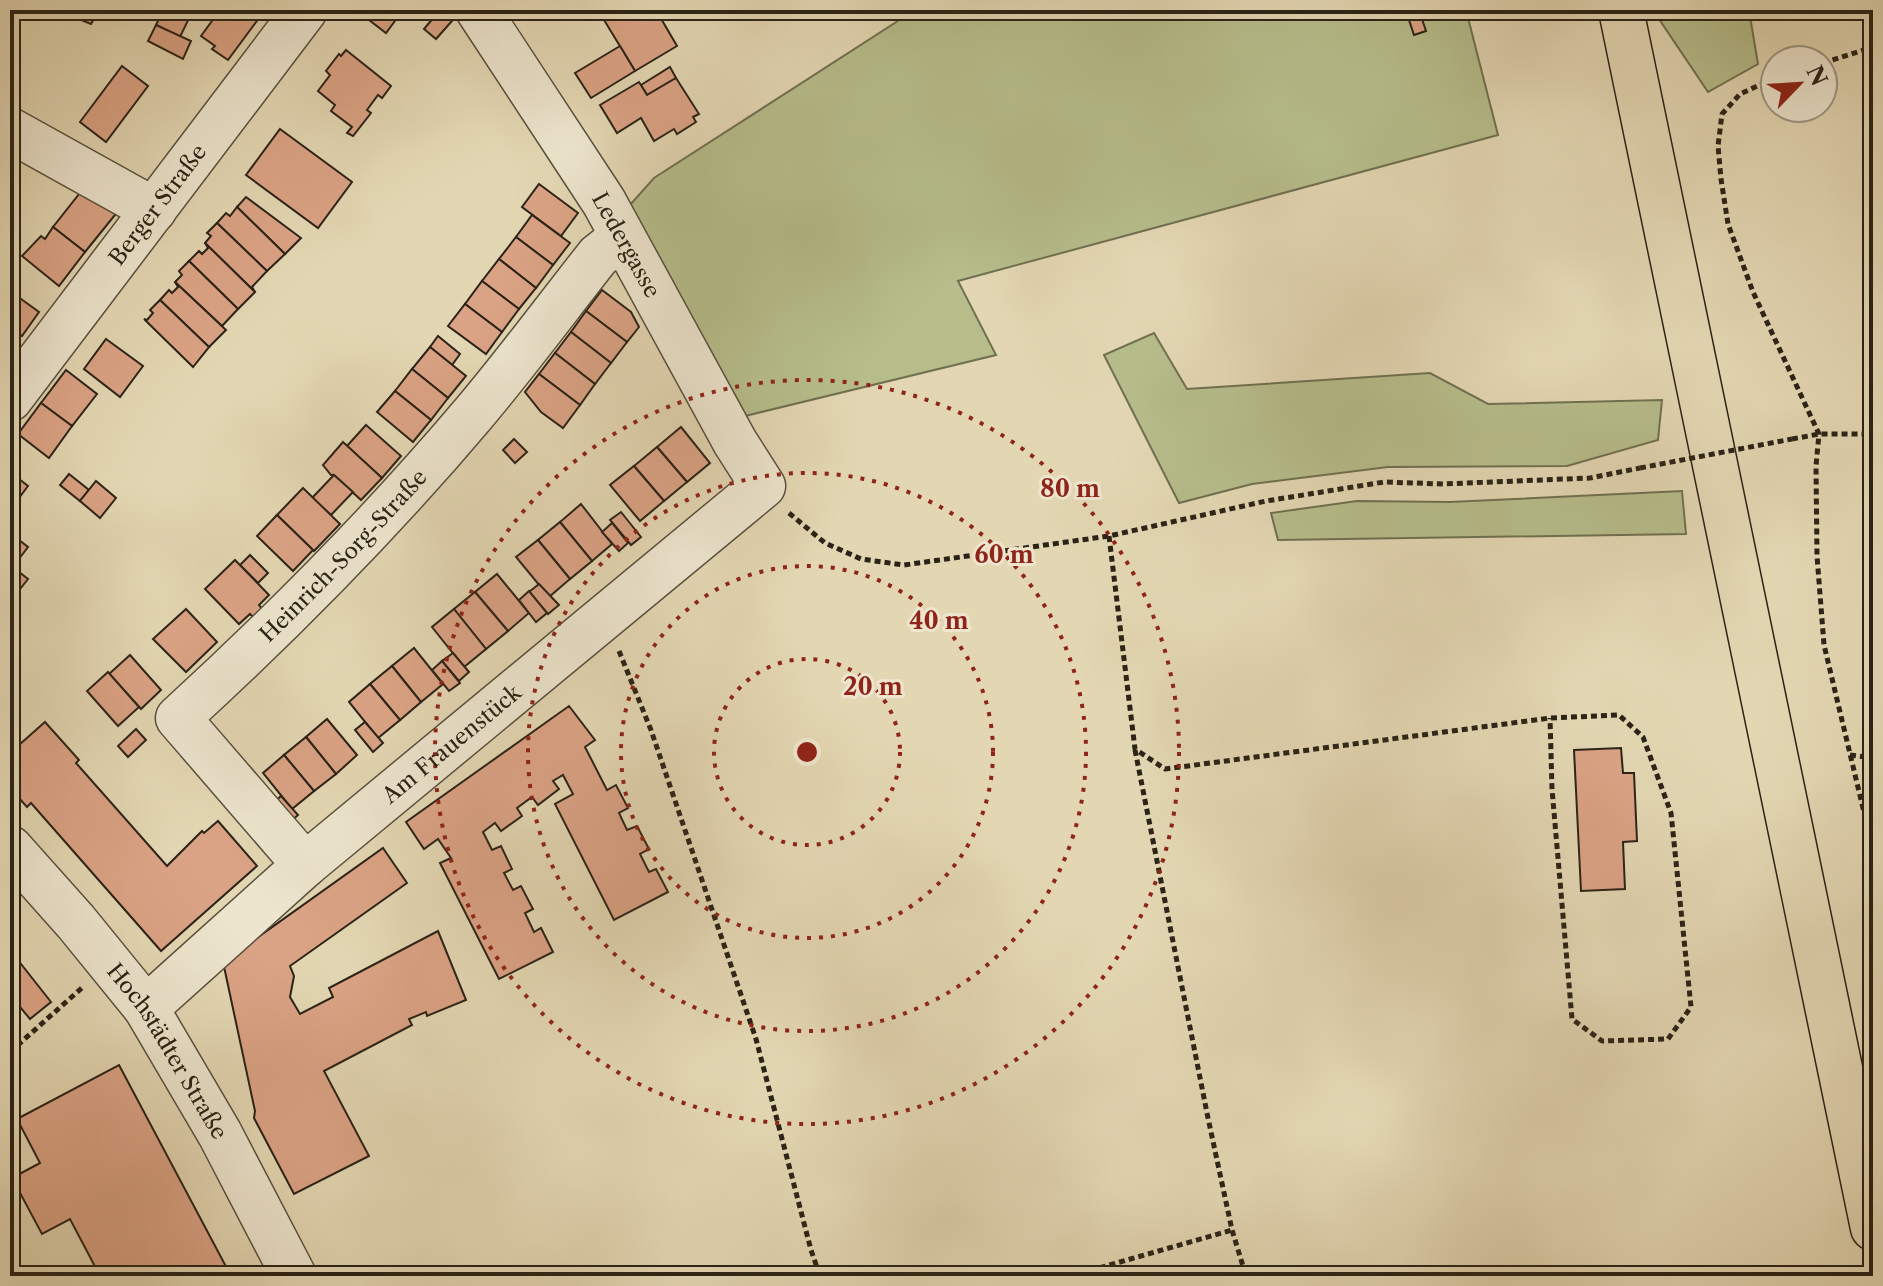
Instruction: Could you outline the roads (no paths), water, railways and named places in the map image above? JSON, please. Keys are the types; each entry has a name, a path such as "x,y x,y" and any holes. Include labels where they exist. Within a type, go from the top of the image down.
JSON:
{"main road":[{"path":"1621,10 1873,1228"}],"street":[{"name":"Berger Straße","path":"10,399 305,10"},
{"name":"Ledergasse","path":"478,10 604,202 735,442 763,486"},
{"path":"10,130 154,210"},
{"name":"Heinrich-Sorg-Straße","path":"305,865 178,718 252,650 361,540 475,411 598,256 622,237"},
{"name":"Am Frauenstück","path":"146,1008 305,865 763,486"},
{"name":"Hochstädter Straße","path":"10,848 146,1008 220,1134 294,1276"}]}
